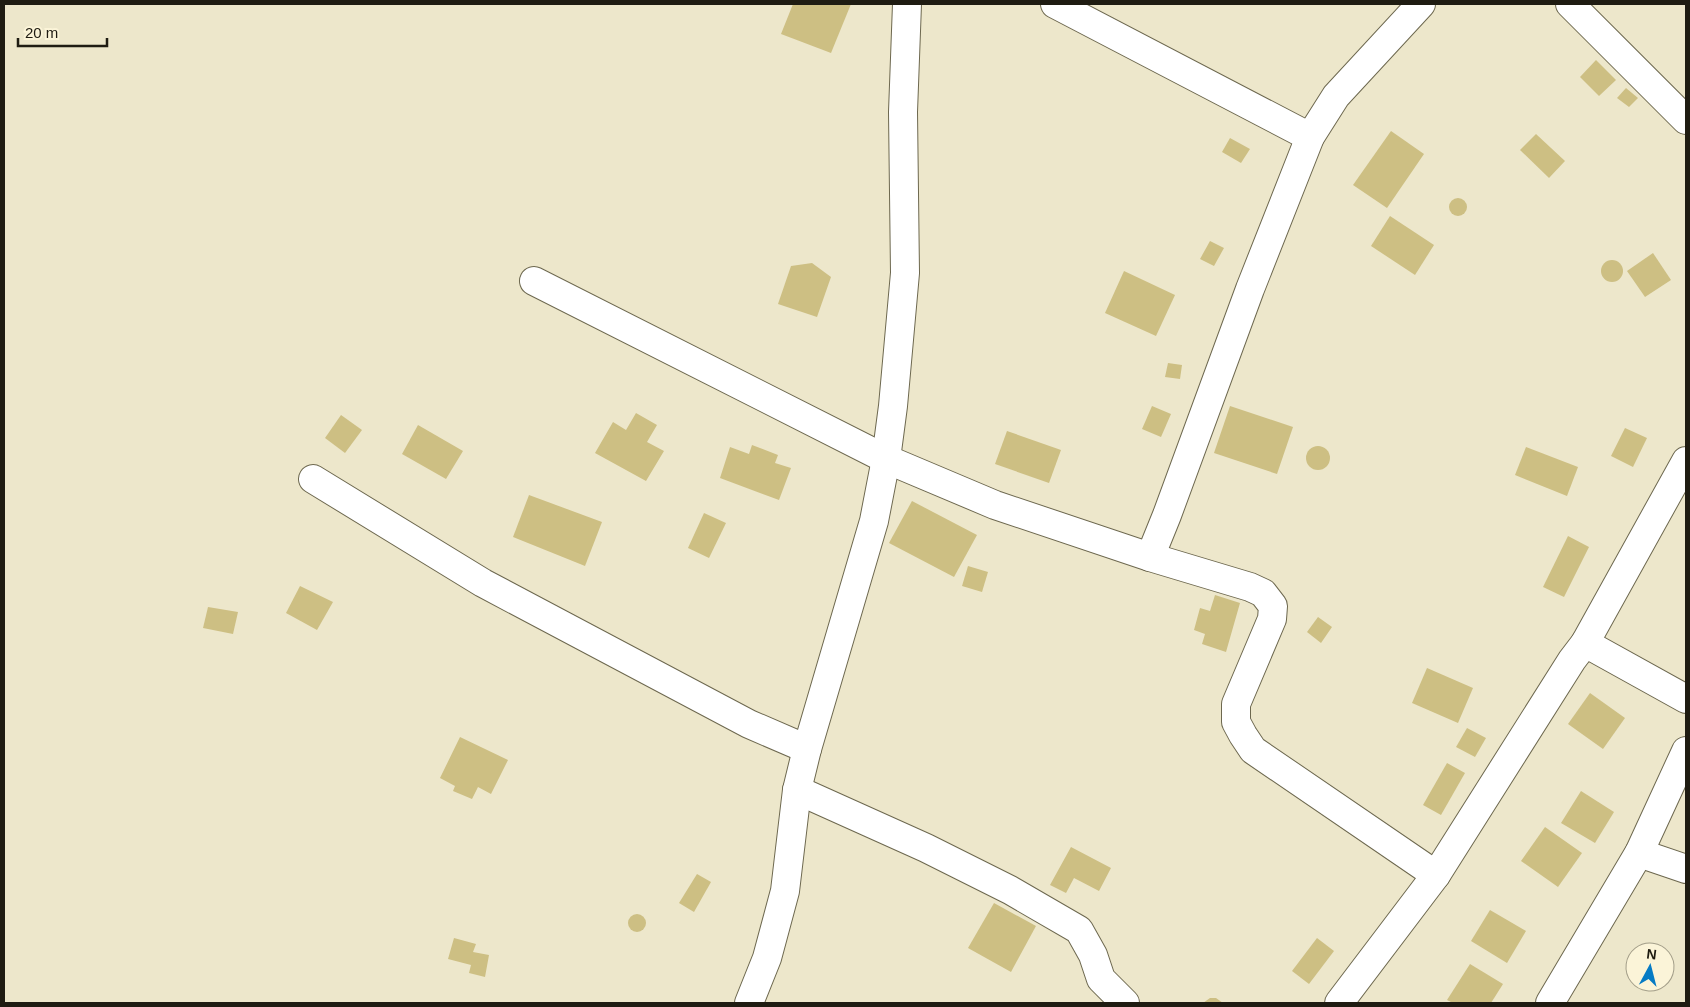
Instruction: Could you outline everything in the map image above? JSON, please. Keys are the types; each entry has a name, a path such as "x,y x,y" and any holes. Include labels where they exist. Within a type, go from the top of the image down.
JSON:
{"street":[{"path":"749,1003 767,958 785,891 798,790 807,749 874,521 886,459 905,273 903,112 907,4"},
{"path":"1055,4 1310,137"},
{"path":"1150,557 1250,289 1310,137 1336,96 1421,4"},
{"path":"1570,4 1686,120"},
{"path":"534,281 886,459 995,505 1150,557 1250,587 1263,593 1273,606 1272,619 1236,704 1236,722 1243,735 1253,750 1436,875"},
{"path":"1339,1003 1436,875 1572,660 1585,643 1686,461"},
{"path":"313,479 483,583 749,724 807,749"},
{"path":"1585,643 1686,699"},
{"path":"1550,1003 1640,854 1686,751"},
{"path":"798,790 926,848 1002,886 1079,930 1093,955 1101,979 1125,1003"},
{"path":"1640,854 1686,869"}],"building":[{"path":"793,4 851,4 831,53 781,34"},
{"path":"1596,60 1616,80 1599,96 1580,77"},
{"path":"1626,88 1638,98 1629,107 1617,98"},
{"path":"1391,131 1424,154 1387,208 1353,185"},
{"path":"1536,134 1565,161 1549,178 1520,150"},
{"path":"1230,138 1250,149 1241,163 1222,152"},
{"path":"1454,198 1462,198 1467,203 1465,214 1454,216 1449,211 1449,203"},
{"path":"1390,216 1434,245 1415,275 1371,246"},
{"path":"1210,241 1224,248 1214,266 1200,259"},
{"path":"1653,253 1671,280 1645,297 1627,271"},
{"path":"1612,260 1620,263 1623,271 1620,279 1612,282 1604,279 1601,271 1604,263"},
{"path":"812,263 831,277 817,317 778,304 791,266"},
{"path":"1124,271 1175,295 1156,336 1105,313"},
{"path":"1168,363 1182,365 1180,379 1165,377"},
{"path":"1152,406 1171,414 1161,437 1142,429"},
{"path":"1230,406 1293,427 1277,474 1214,453"},
{"path":"636,413 657,425 647,442 664,451 646,481 595,453 613,422 626,430"},
{"path":"341,415 362,430 345,453 325,438"},
{"path":"418,425 463,451 446,479 402,454"},
{"path":"1625,428 1647,438 1633,467 1611,456"},
{"path":"1007,431 1061,450 1049,483 995,464"},
{"path":"752,445 778,455 775,463 791,468 779,500 720,478 730,447 749,454"},
{"path":"1318,446 1323,447 1329,453 1329,463 1323,469 1318,470 1313,469 1307,463 1306,458 1307,453 1313,447"},
{"path":"1526,447 1578,467 1567,496 1515,475"},
{"path":"529,495 602,522 585,566 513,537"},
{"path":"912,501 977,535 954,577 889,543"},
{"path":"704,513 726,523 709,558 688,548"},
{"path":"1568,536 1589,547 1564,597 1543,587"},
{"path":"968,566 988,572 982,592 962,586"},
{"path":"300,586 333,602 317,630 286,613"},
{"path":"1215,595 1240,603 1226,652 1202,644 1205,634 1194,630 1200,608 1210,611"},
{"path":"208,607 238,612 233,634 203,628"},
{"path":"1318,617 1332,627 1321,643 1307,632"},
{"path":"1427,668 1473,688 1458,723 1412,703"},
{"path":"1590,693 1625,718 1603,749 1568,724"},
{"path":"1467,728 1486,738 1475,757 1456,747"},
{"path":"460,737 508,760 491,794 478,787 472,799 453,791 455,786 440,778"},
{"path":"1447,763 1465,773 1441,815 1423,805"},
{"path":"1581,791 1614,812 1595,843 1561,823"},
{"path":"1545,827 1582,853 1558,887 1521,861"},
{"path":"1071,847 1111,868 1099,891 1074,878 1066,893 1050,885"},
{"path":"697,874 711,882 694,912 679,903"},
{"path":"994,903 1036,926 1011,972 968,948"},
{"path":"1490,910 1526,931 1507,963 1471,941"},
{"path":"637,914 643,917 646,923 643,929 637,932 631,929 628,923 631,917"},
{"path":"454,938 476,944 473,952 489,955 485,977 469,973 471,965 448,959"},
{"path":"1317,938 1334,951 1309,984 1292,971"},
{"path":"1470,964 1503,984 1491,1003 1453,1003 1447,1000"},
{"path":"1210,998 1216,998 1223,1003 1203,1003"}]}
